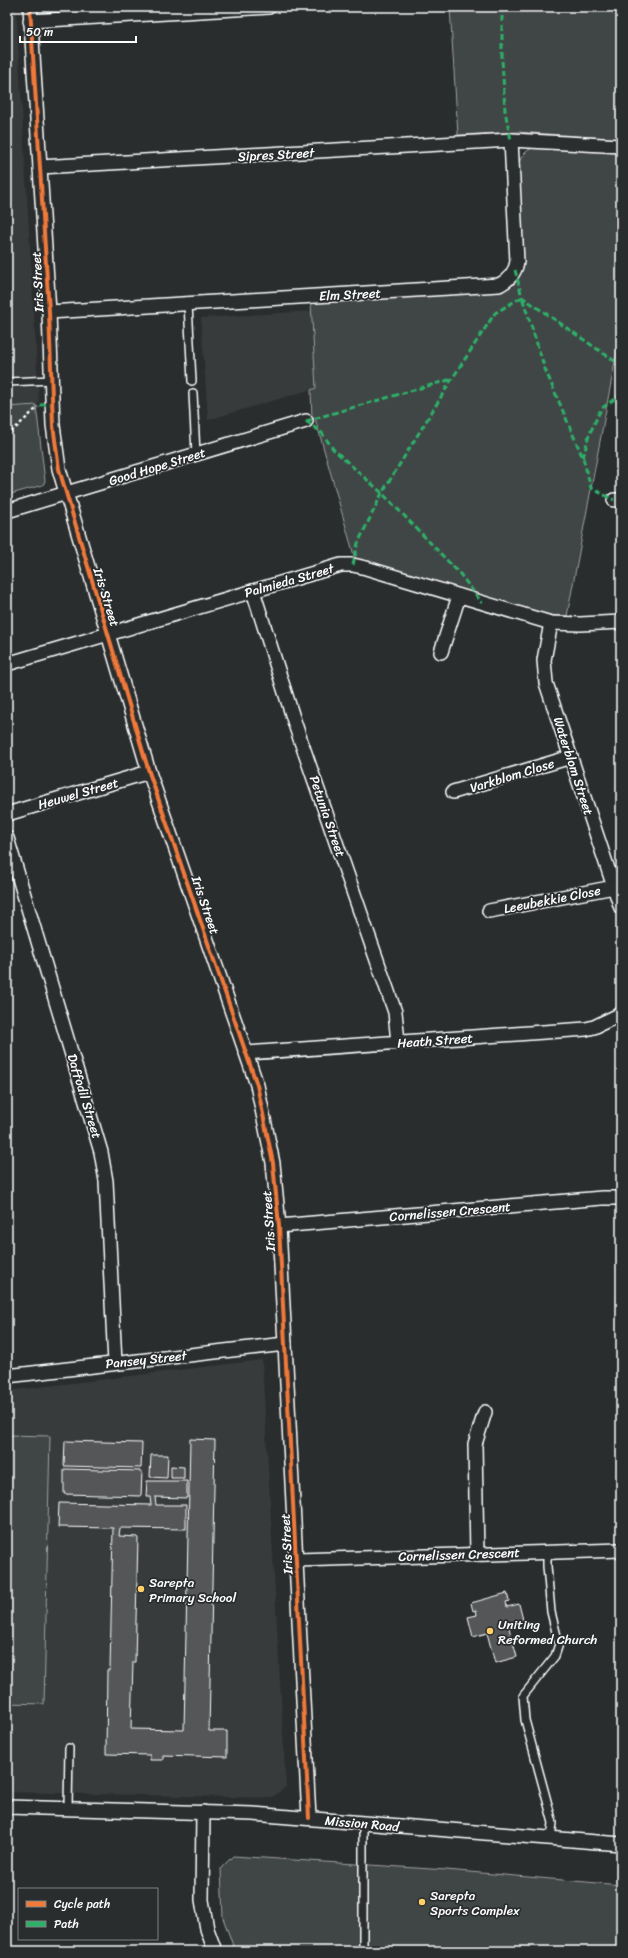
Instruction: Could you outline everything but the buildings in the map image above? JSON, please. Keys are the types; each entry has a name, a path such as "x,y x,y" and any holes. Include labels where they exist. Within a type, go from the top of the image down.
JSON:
{"street":[{"name":"Iris Street","path":"30,7 52,380 53,425 59,469 65,494 149,772 247,1053 257,1085 270,1140 279,1226 309,1818"},
{"path":"30,21 177,10 269,7"},
{"name":"Sipres Street","path":"40,168 511,140 621,146"},
{"name":"Elm Street","path":"48,312 492,286 505,282 513,274 517,262 511,140"},
{"name":"Good Hope Street","path":"7,512 306,421"},
{"name":"Palmieda Street","path":"7,664 331,567 353,565 551,623 580,624 621,622"},
{"name":"Petunia Street","path":"253,591 296,727 395,1012 398,1042"},
{"path":"441,652 459,596"},
{"name":"Waterblom Street","path":"551,623 544,655 544,676 621,908"},
{"name":"Varkblom Close","path":"453,792 571,757"},
{"name":"Heuwel Street","path":"7,814 149,772"},
{"name":"Daffodil Street","path":"7,838 101,1152 106,1181 115,1363"},
{"name":"Leeubekkie Close","path":"489,911 614,887"},
{"name":"Heath Street","path":"247,1053 586,1029 601,1024 621,1014"},
{"name":"Cornelissen Crescent","path":"279,1226 594,1199 621,1198"},
{"name":"Pansey Street","path":"7,1376 285,1344"},
{"path":"477,1554 475,1444 485,1412"},
{"name":"Cornelissen Crescent","path":"296,1560 547,1551 621,1550"},
{"name":"Mission Road","path":"7,1807 203,1812 309,1818 621,1844"},
{"path":"203,1812 203,1909 207,1929 215,1951"}],"lane":[{"path":"188,304 192,381"},
{"path":"7,382 52,380"},
{"path":"193,393 196,454"},
{"path":"547,1551 551,1612 559,1644 555,1656 523,1696 525,1720 553,1823 551,1838"},
{"path":"68,1808 69,1748"},
{"path":"363,1823 363,1951"}],"path":[{"path":"7,436 40,405"}],"shaded area":[{"path":"7,7 16,7 39,402 36,405 7,407"},
{"path":"450,7 621,7 621,139 518,132 458,135"},
{"path":"538,146 621,152 621,330 567,616 550,615 533,611 355,559 315,418 312,418 311,390 316,388 311,303 494,292 508,287 518,277 522,268 518,166 525,153"},
{"path":"312,311 316,388 208,420 201,318"},
{"path":"36,405 45,481 43,485 7,495 7,407"},
{"name":"Sarepta Primary School","path":"262,1360 286,1787 271,1798 7,1792 7,1391"},
{"path":"7,1435 50,1436 44,1704 7,1703"},
{"name":"Sarepta Sports Complex","path":"233,1856 446,1870 621,1885 621,1951 235,1951 223,1918 221,1868"}],"marked path":[{"path":"502,7 502,59 505,111 511,140"},
{"path":"515,270 522,297 616,362 621,369"},
{"path":"353,565 358,543 382,493 452,379 495,313 522,297 545,369 583,458 591,488 614,500"},
{"path":"306,421 452,379"},
{"path":"583,458 589,435 601,409 621,394"},
{"path":"40,405 52,404"},
{"path":"306,421 322,433 333,449 382,493 420,532 460,574 482,603"}],"cycle path":[{"path":"30,7 49,312 53,425 59,469 149,772 257,1085 273,1163 279,1226 309,1818"}],"place":[{"name":"Sarepta Primary School","path":"141,1589"},
{"name":"Uniting Reformed Church","path":"490,1631"},
{"name":"Sarepta Sports Complex","path":"422,1902"}]}
